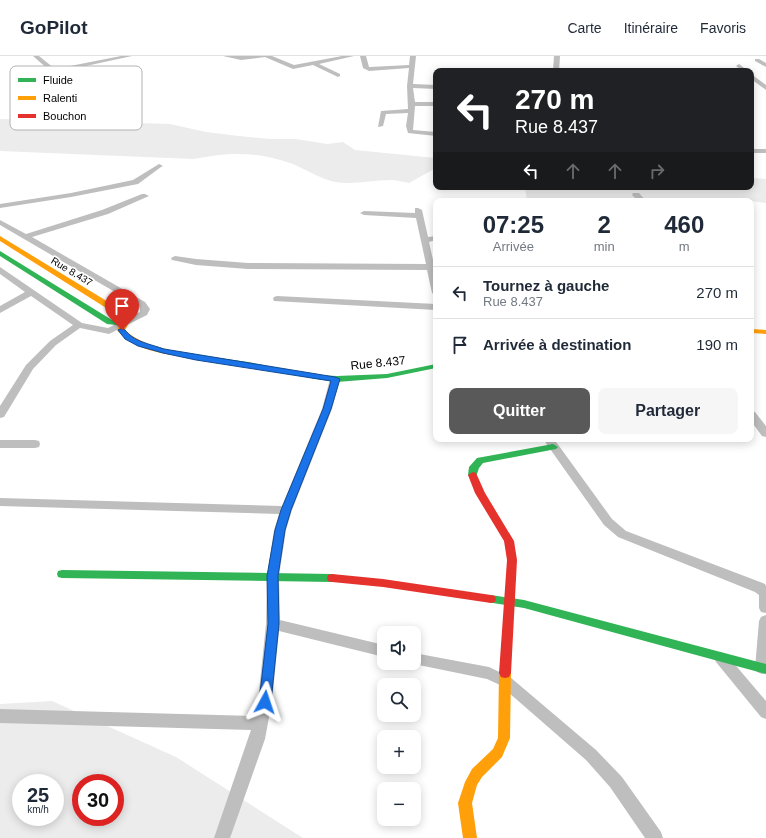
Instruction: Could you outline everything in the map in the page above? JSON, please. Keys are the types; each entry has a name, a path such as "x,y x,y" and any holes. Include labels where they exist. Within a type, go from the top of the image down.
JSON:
{"street":[{"path":"36,56 47,66"},
{"path":"78,66 129,56"},
{"path":"226,56 245,58 263,56"},
{"path":"267,56 293,67 351,56"},
{"path":"363,56 366,68 368,69 412,66"},
{"path":"413,56 410,86 412,104 409,126 410,132 433,134"},
{"path":"556,68 557,56"},
{"path":"757,60 766,65"},
{"path":"313,63 338,75"},
{"path":"754,78 766,88"},
{"path":"410,86 433,87"},
{"path":"412,104 433,104"},
{"path":"380,126 383,112 412,111"},
{"path":"754,151 766,151"},
{"path":"0,206 71,195 135,182 159,166"},
{"path":"25,237 104,212 144,196"},
{"path":"364,213 419,213 433,280"},
{"path":"0,222 142,304 145,309 144,312 109,331 93,329 79,325 0,270"},
{"name":"Rue 8.437","path":"0,238 125,316 127,319 122,330 128,337 141,344 163,351 335,379 362,379 403,374 433,367"},
{"path":"425,240 433,239"},
{"name":"Rue 8.437","path":"0,253 110,322 124,324"},
{"path":"175,258 196,262 248,266 430,267"},
{"path":"0,310 30,292"},
{"path":"277,299 433,307"},
{"path":"0,415 29,367 53,343 79,325"},
{"path":"754,331 766,332"},
{"path":"222,838 257,739 265,702 273,624 273,576 280,530 286,510 327,409 335,379"},
{"path":"754,418 766,433"},
{"path":"470,838 465,802 471,782 477,773 498,753 504,738 505,681 512,560 510,543 500,523 480,493 472,475 474,466 480,460 550,443 608,522 622,534 760,588 765,593 766,608"},
{"path":"0,444 35,444"},
{"path":"0,502 286,510"},
{"path":"62,574 181,577 315,577 383,583 524,604 764,669 766,621"},
{"path":"273,624 377,649"},
{"path":"720,658 766,712"},
{"path":"421,660 490,673 505,681 591,755 616,782 655,838"},
{"path":"0,716 260,723"}],"shaded area":[{"path":"0,119 10,119 10,130 142,130 142,123 170,124 206,132 239,136 270,139 296,139 327,144 343,142 355,150 433,158 433,170 409,183 391,180 342,183 325,179 293,164 255,155 232,154 193,159 0,151"},
{"path":"754,178 766,179 766,203 754,201 754,198 527,198 525,190 754,190"},
{"path":"52,701 176,757 303,838 0,838 0,704"}],"traffic: fast":[{"path":"0,253 110,322 124,324"},
{"path":"172,353 248,364 316,377 337,379 387,376 433,367"},
{"path":"473,475 474,467 480,460 553,447"},
{"path":"62,574 332,578"},
{"path":"491,599 524,604 766,669"}],"traffic: slow":[{"path":"0,238 125,316 127,319 121,330 126,335 138,343 172,353"},
{"path":"754,331 766,332"},
{"path":"470,838 465,803 471,782 477,773 498,753 504,738 505,673"}],"traffic: jam":[{"path":"473,475 480,493 500,524 511,548 512,560 505,673"},
{"path":"332,578 383,583 491,599"}],"route":[{"path":"122,330 128,337 141,344 163,351 335,379 327,409 286,510 280,530 273,576 273,624 265,702"}]}
